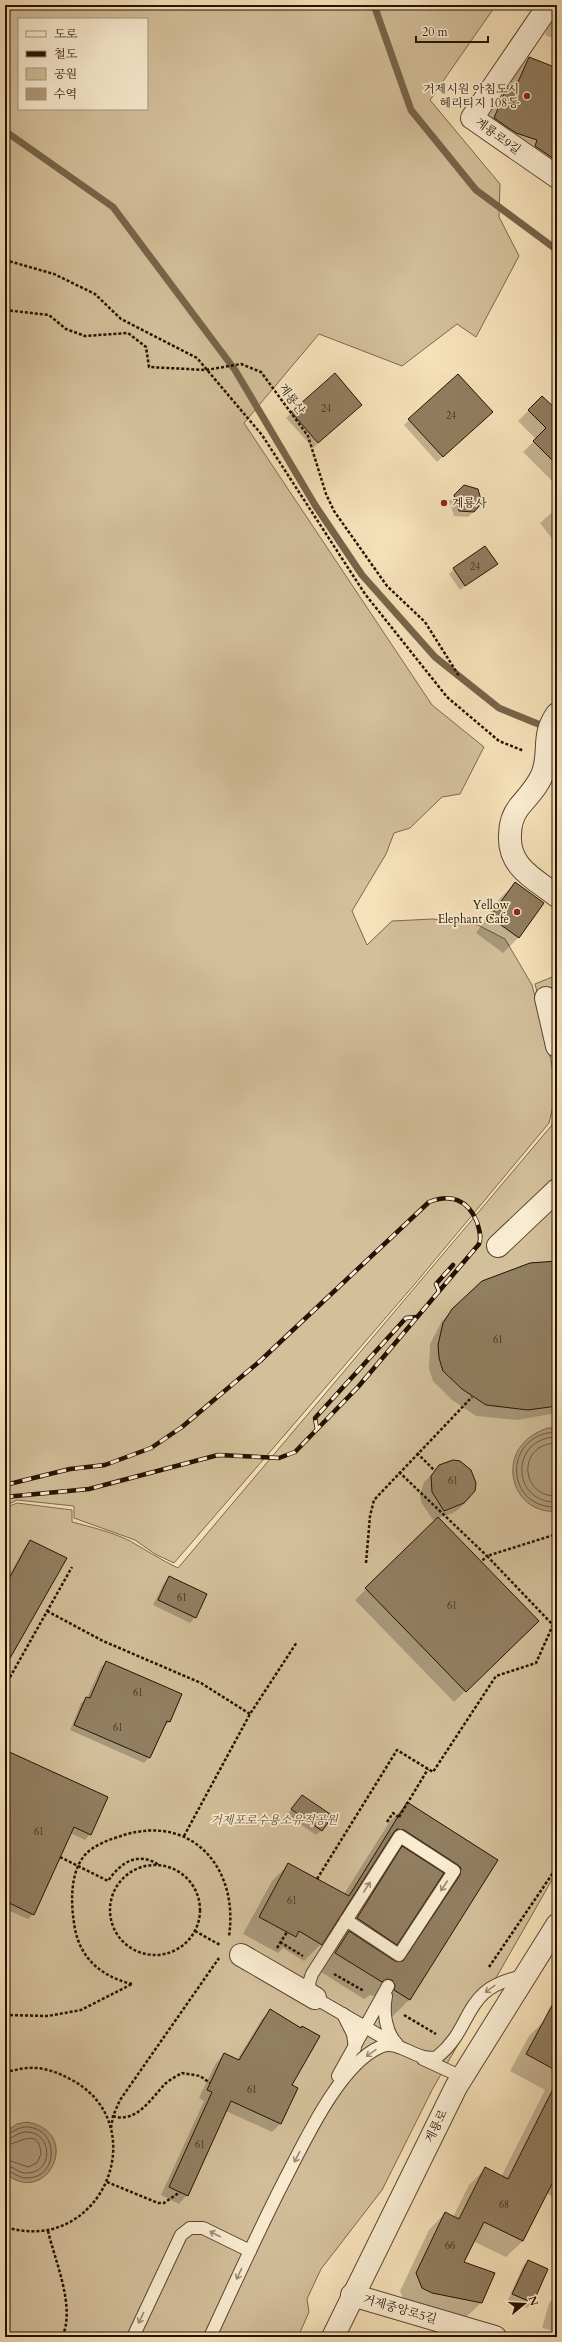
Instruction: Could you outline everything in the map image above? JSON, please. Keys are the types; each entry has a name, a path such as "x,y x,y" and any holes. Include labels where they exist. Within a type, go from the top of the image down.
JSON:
{"street":[{"name":"계룡로9길","path":"549,5 472,118 557,177"},
{"path":"554,718 540,779 513,816 510,824 510,852 518,866 557,896"},
{"path":"546,998 557,1046"},
{"path":"498,1246 557,1190"},
{"name":"계룡로","path":"333,2337 352,2295 462,2077 525,1976 555,1933"},
{"path":"231,1949 316,1998"},
{"name":"거제중앙로5길","path":"352,2295 495,2337"}],"lane":[{"path":"346,1920 399,1955 454,1871 400,1836 346,1920 318,1964 309,1984 311,1994 316,1998 399,2047 462,2077"},
{"path":"420,2057 429,2059 443,2052 476,2000 488,1990 499,1982 525,1976"},
{"path":"210,2337 250,2251 320,2113 366,2027 383,2002"},
{"path":"383,2002 387,2025 399,2047"},
{"path":"343,2014 353,2034 355,2048"},
{"path":"320,2113 352,2069 366,2056 388,2044 399,2047"},
{"path":"133,2337 175,2246 185,2232 196,2227 203,2228 250,2251"}],"path":[{"path":"5,260 54,274 95,294 121,319 197,358 262,435 365,594 447,697 499,741 546,752"},
{"name":"계룡산","path":"5,310 49,315 66,329 85,336 128,333 146,347 149,367 206,370 241,364 261,372 308,436 326,494 334,511 387,586 425,622 458,676"},
{"path":"366,1563 370,1516 374,1500 417,1453 472,1397"},
{"path":"417,1453 434,1470"},
{"path":"317,1879 397,1750 433,1772 496,1676 536,1663 553,1624 487,1556 399,1472"},
{"path":"481,1562 487,1556 557,1534"},
{"path":"5,1686 72,1567"},
{"path":"47,1611 103,1641 201,1683 250,1714"},
{"path":"184,1836 250,1714 297,1642"},
{"path":"399,1817 428,1769"},
{"path":"5,2015 48,2016 81,2010 132,1984 118,1980 93,1965 84,1954 77,1939 72,1901 79,1866 84,1856 102,1843 135,1832 168,1831 184,1836 200,1845 222,1873 230,1906 231,1949 120,2100 113,2116 111,2128 113,2155 107,2182 93,2205 72,2222 48,2231 20,2232 5,2227"},
{"path":"60,1858 108,1881 125,1864 139,1858 144,1858 182,1874 196,1893 199,1916 195,1931 186,1943 174,1951 159,1955 144,1954 130,1948 119,1938 112,1924 110,1909 112,1894 126,1875 136,1869 160,1865"},
{"path":"488,1968 493,1963 557,1867"},
{"path":"195,1931 215,1943"},
{"path":"280,1942 438,2035"},
{"path":"5,2072 29,2068 56,2072 80,2084 99,2104 111,2128"},
{"path":"113,2116 123,2117 137,2112 147,2105 166,2083 182,2073 200,2076 210,2083"},
{"path":"107,2182 158,2203 164,2203 180,2192"},
{"path":"48,2231 68,2309 67,2325 62,2337"}],"green space":[{"path":"5,5 496,5 430,100 500,184 499,217 519,256 476,337 457,324 402,366 319,334 244,423 432,705 484,747 460,794 442,797 410,828 394,833 386,854 352,911 367,945 392,921 433,919 478,925 505,939 532,985 551,1060 556,1093 549,1123 414,1285 174,1563 155,1554 135,1540 74,1518 74,1506 17,1500 5,1506"},
{"path":"557,975 557,1088 555,1060 535,984"},
{"name":"거제포로수용소유적공원","path":"557,1096 557,1871 432,2090 382,2190 321,2269 307,2299 309,2312 298,2337 5,2337 5,1508 17,1503 72,1510 72,1522 101,1530 130,1541 178,1568 552,1125"}],"water":[{"path":"548,1428 557,1428 557,1511 541,1510 528,1503 518,1492 514,1478 513,1463 519,1449 530,1437"},
{"path":"27,2122 44,2129 54,2139 56,2152 53,2165 45,2175 34,2182 20,2182 5,2173 5,2132 17,2124"}],"building":[{"name":"거제시원 아침도시 헤리티지 108동","path":"529,57 557,68 557,161 535,146 537,140 516,133 494,118 507,88 514,91"},
{"path":"335,373 362,405 318,443 291,412"},
{"path":"458,374 493,412 443,457 408,419"},
{"path":"542,396 557,410 557,465 533,441 546,428 528,410"},
{"path":"464,485 478,489 482,503 474,512 459,511 454,495"},
{"path":"485,546 498,564 465,586 453,568"},
{"path":"515,882 544,903 519,938 490,917"},
{"path":"557,1261 557,1406 528,1410 486,1405 462,1389 443,1371 439,1358 438,1345 443,1323 452,1309 482,1281 530,1263"},
{"path":"453,1460 460,1461 471,1470 476,1483 475,1491 464,1503 444,1511 432,1492 431,1476 439,1465"},
{"path":"438,1517 539,1621 466,1692 365,1588"},
{"path":"30,1540 67,1558 5,1667 5,1586"},
{"path":"169,1576 207,1594 196,1618 158,1600"},
{"path":"106,1661 182,1694 170,1722 167,1721 150,1758 74,1725 86,1697 90,1698"},
{"path":"5,1750 108,1797 91,1835 74,1827 34,1915 5,1901"},
{"path":"302,1795 333,1816 322,1831 291,1809"},
{"path":"407,1802 498,1860 410,2000 394,1990 395,1985 392,1980 387,1979 382,1982 335,1953 349,1931 395,1961 403,1961 460,1875 461,1868 458,1865 404,1830 397,1829 394,1832 322,1945 299,1931 296,1937 259,1917 288,1863 349,1896"},
{"path":"402,1846 444,1873 397,1945 357,1918"},
{"path":"557,1996 557,2071 526,2054"},
{"path":"270,2009 301,2028 302,2026 320,2036 292,2085 298,2088 281,2124 231,2101 188,2196 169,2187 212,2092 207,2090 224,2053 239,2060"},
{"path":"557,2081 557,2174 523,2241 484,2222 464,2262 495,2273 482,2303 432,2293 422,2288 416,2273 445,2212 459,2219 485,2167 508,2179"},
{"path":"528,2260 548,2269 533,2303 512,2294"}],"waterway":[{"path":"374,5 411,110 476,190 557,250"},
{"path":"5,131 113,207 235,370 315,505 362,575 435,657 499,708 548,728"}],"railway":[{"path":"5,1485 70,1469 105,1465 151,1448 182,1427 260,1361 429,1202 445,1198 458,1200 469,1208 473,1214 480,1233 479,1244 358,1387 295,1452 279,1458 218,1455 89,1489 5,1497"},
{"path":"439,1291 436,1284 453,1265"},
{"path":"317,1429 315,1418 406,1318 417,1317"}],"place":[{"name":"거제시원 아침도시 헤리티지 108동","path":"527,96"},
{"name":"계룡사","path":"444,503"},
{"name":"Yellow Elephant Cafe","path":"517,912"}]}
